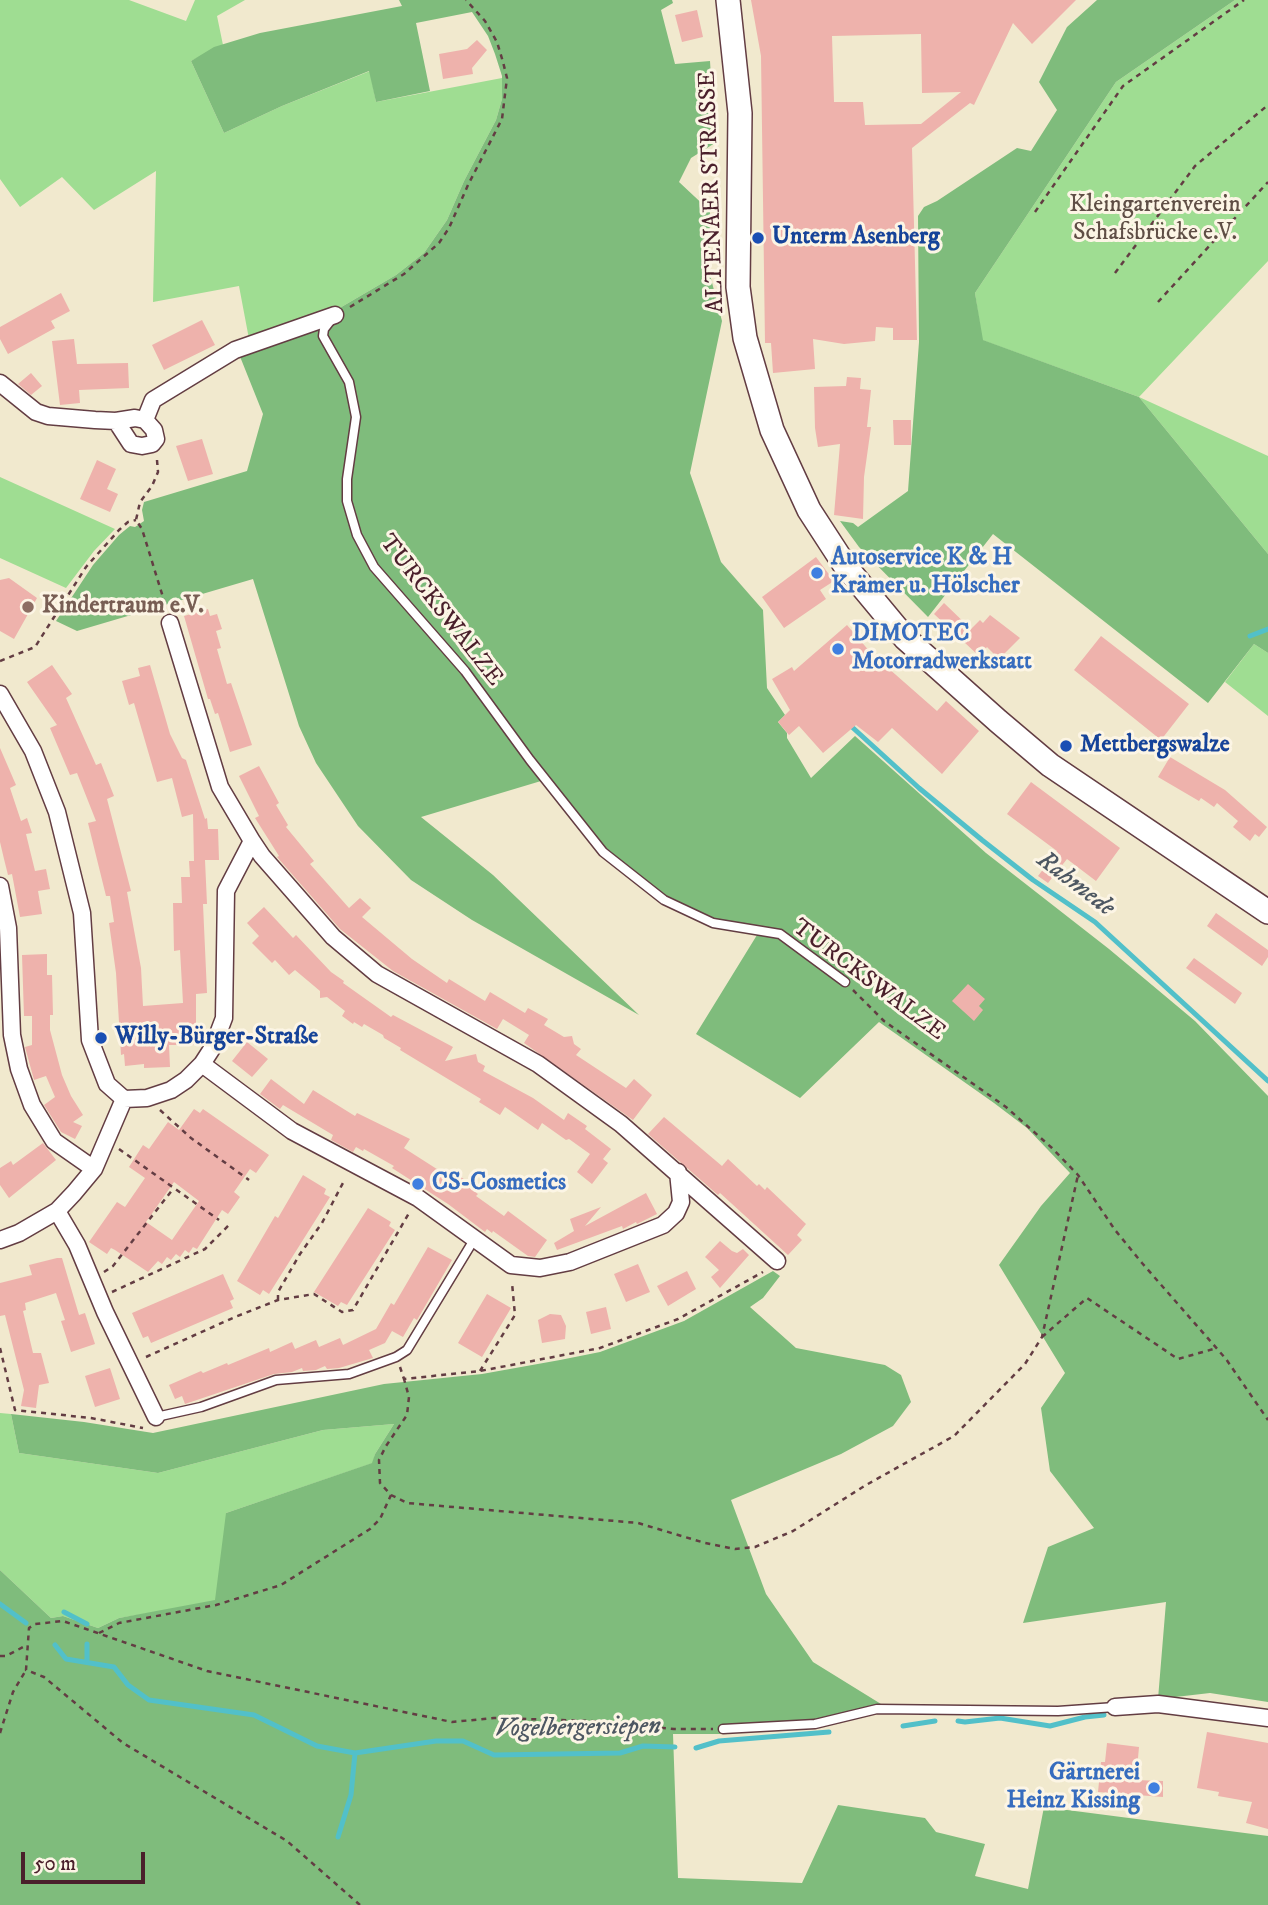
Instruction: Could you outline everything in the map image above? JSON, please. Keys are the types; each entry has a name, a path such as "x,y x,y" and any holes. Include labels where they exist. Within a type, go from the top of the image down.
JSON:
{"main road":[{"name":"ALTENAER STRASSE","path":"729,0 740,113 738,287 745,338 772,430 809,510 846,567 905,638 998,721 1050,765 1268,912"}],"street":[{"path":"145,421 153,400 235,350 335,315"},
{"path":"0,383 36,412 48,416 116,421 135,418 145,421 154,430 156,439 152,444 142,446 131,444 116,421"},
{"path":"170,623 220,787 262,856 333,937 377,974 538,1064 621,1124 777,1261"},
{"path":"1,697 33,751 57,812 82,913 90,1040 107,1084 124,1099 147,1098 170,1090 186,1080 202,1064 219,1036 224,1018 226,891 252,841"},
{"path":"0,887 8,928 12,1035 19,1069 32,1105 54,1140 94,1169"},
{"path":"202,1064 292,1131 418,1198 510,1265 540,1268 570,1262 663,1225 676,1213 681,1202 678,1172"},
{"path":"0,1240 19,1233 57,1211 94,1169 124,1099"},
{"path":"57,1211 77,1245 156,1417"},
{"path":"1115,1707 1158,1704 1268,1718"}],"lane":[{"name":"TURCKSWALZE","path":"335,315 324,329 323,336 349,383 356,417 347,479 347,501 357,535 374,567 464,671 603,852 664,900 713,923 780,934 845,982"},
{"path":"156,1417 201,1407 276,1380 349,1374 396,1357 407,1350 475,1238"},
{"path":"723,1729 815,1724 877,1709 1058,1711 1115,1707"}],"path":[{"path":"335,315 404,274 439,243 502,119 507,78 497,42 485,21 466,0"},
{"path":"1035,212 1123,86 1244,0"},
{"path":"1115,273 1195,166 1268,105"},
{"path":"1158,302 1268,183"},
{"path":"152,444 158,472 139,502 136,520 142,529 170,623"},
{"path":"0,661 35,646 86,567 119,530 128,522 136,520"},
{"name":"TURCKSWALZE","path":"845,982 884,1021 1006,1107 1052,1148 1078,1175 1115,1230 1190,1320 1217,1348 1268,1420"},
{"path":"147,1098 191,1139 249,1180"},
{"path":"107,1141 219,1220"},
{"path":"278,1300 278,1292 321,1223 353,1164"},
{"path":"1042,1337 1078,1175"},
{"path":"92,1279 113,1266 173,1189"},
{"path":"130,1364 278,1300 314,1294 342,1312 353,1310 418,1198"},
{"path":"100,1298 205,1249 230,1223"},
{"path":"404,1379 480,1371 600,1348 678,1320 760,1274 777,1261"},
{"path":"480,1371 515,1315 510,1265"},
{"path":"396,1357 409,1397 407,1415 379,1460 380,1483 391,1494 407,1503 638,1523 735,1549 755,1547 793,1531 866,1485 954,1436 1025,1364 1042,1337 1087,1298 1178,1359 1217,1348"},
{"path":"0,1348 15,1410 91,1418 152,1431 161,1428 156,1417"},
{"path":"99,1633 119,1623 216,1605 281,1585 370,1529 380,1519 391,1494"},
{"path":"0,1733 13,1692 26,1670 29,1628 35,1624 63,1621 207,1671 452,1722 494,1718 591,1721 674,1729 723,1729"},
{"path":"0,1656 6,1656 27,1645"},
{"path":"26,1670 44,1676 123,1743 287,1841 360,1905"}],"green space":[{"path":"0,0 129,0 186,21 195,0 245,0 217,16 223,45 191,61 224,133 282,106 370,71 376,102 502,78 502,99 496,120 447,220 424,253 396,275 338,309 249,339 239,286 153,302 156,171 94,210 62,177 20,207 0,179"},
{"path":"399,0 672,0 673,3 661,10 675,64 710,61 715,143 691,158 679,182 710,211 709,271 722,321 690,473 721,562 763,610 767,688 785,715 778,722 787,733 787,738 811,778 855,736 986,853 1109,949 1195,1021 1268,1096 1268,1702 1210,1693 1158,1699 1166,1602 1023,1623 1048,1547 1094,1528 1050,1471 1041,1408 1065,1373 999,1265 1041,1206 1070,1173 1027,1128 879,1022 800,1098 696,1034 757,935 708,925 661,902 604,858 541,781 421,817 493,875 639,1015 472,920 411,880 358,826 316,763 299,726 253,579 77,631 56,621 93,565 119,535 130,526 135,527 144,521 144,502 247,471 263,414 239,354 249,339 315,314 338,309 396,275 424,253 447,220 496,120 502,99 502,76 495,54 488,36 472,12 416,23 430,91 376,102 369,71 224,133 191,61 214,47 260,33 402,6"},
{"path":"1097,0 1235,0 1116,82 975,293 983,340 1139,397 1268,554 1268,653 1254,644 1208,703 993,534 928,617 859,547 840,521 853,523 858,527 908,491 919,342 918,216 924,207 1017,148 1031,151 1057,110 1039,82 1067,27"},
{"name":"Kleingartenverein Schafsbrücke e.V.","path":"1235,0 1268,0 1268,261 1139,397 982,340 975,293 1116,82"},
{"path":"1139,397 1268,456 1268,554"},
{"path":"0,477 115,529 66,588 0,558"},
{"path":"1254,644 1268,653 1268,716 1225,682"},
{"path":"773,1271 780,1276 763,1298 750,1307 796,1348 885,1365 901,1375 911,1402 893,1426 841,1454 731,1500 766,1594 813,1662 881,1704 814,1720 724,1725 723,1734 673,1734 678,1878 802,1883 838,1805 925,1818 936,1832 985,1844 975,1876 1028,1889 1044,1807 1268,1836 1268,1905 0,1905 0,1570 51,1618 63,1616 98,1628 119,1618 215,1600 226,1513 372,1463 394,1424 323,1430 158,1473 19,1453 11,1414 153,1433 384,1384 482,1374 560,1360 600,1352 684,1321"},
{"path":"0,1413 11,1414 19,1453 158,1473 323,1430 394,1424 375,1454 373,1463 226,1513 236,1599 119,1618 98,1628 63,1616 51,1618 0,1570"}],"building":[{"path":"751,0 1076,0 1032,44 1013,23 974,105 970,103 912,148 917,340 893,340 893,328 876,327 875,341 844,344 813,339 815,369 773,373 771,343 765,343 761,56","holes":["921,34 922,93 961,92 921,124 865,125 863,102 834,102 832,36"]},
{"path":"697,10 703,37 682,42 675,15"},
{"path":"477,40 487,50 472,68 473,74 443,79 439,54 467,49"},
{"path":"61,293 70,311 51,321 55,328 8,354 0,339 0,327"},
{"path":"202,320 215,345 164,370 152,345"},
{"path":"74,339 77,364 128,363 129,388 79,390 80,403 60,405 52,341"},
{"path":"31,373 42,386 31,395 18,384"},
{"path":"847,377 861,378 860,389 871,390 867,427 871,427 864,477 863,519 834,515 840,444 818,447 815,428 814,387 846,386"},
{"path":"893,420 911,420 911,445 894,445"},
{"path":"202,439 213,474 188,481 176,446"},
{"path":"97,460 116,469 107,489 118,494 110,512 80,499"},
{"path":"816,557 834,581 820,590 826,599 784,628 762,597"},
{"path":"9,578 37,598 14,639 0,631 0,580"},
{"path":"944,603 971,629 980,620 983,623 990,615 1020,638 999,659 987,647 979,656 934,614"},
{"path":"208,609 210,616 217,614 222,629 216,631 221,648 217,649 227,684 231,683 252,745 230,752 218,713 215,714 208,699 184,616"},
{"path":"847,625 871,653 937,711 946,701 979,731 942,774 892,728 878,742 856,725 823,753 799,726 789,735 778,722 790,710 772,679 792,667 794,671"},
{"path":"1101,636 1189,704 1161,740 1074,670"},
{"path":"52,665 72,694 66,698 96,765 101,763 114,796 107,799 131,891 127,892 141,968 143,1006 183,1003 180,950 174,951 173,903 182,903 181,877 190,877 189,861 194,861 193,814 182,817 172,778 157,782 134,703 129,705 122,681 140,676 138,668 150,665 170,734 182,758 186,760 205,819 207,818 208,829 218,829 219,860 205,860 207,904 203,904 207,993 196,994 196,1045 169,1045 170,1067 144,1068 144,1064 125,1066 124,1054 121,1055 116,973 109,923 114,922 110,896 106,896 88,823 96,821 77,773 70,775 50,728 57,725 27,682"},
{"path":"0,748 16,785 10,788 21,821 27,818 32,833 26,834 35,871 46,869 50,889 38,891 42,914 20,917 12,874 8,875 0,842"},
{"path":"1170,757 1225,790 1267,827 1259,837 1255,834 1250,841 1233,827 1238,821 1217,803 1214,807 1201,798 1199,801 1158,777"},
{"path":"259,766 279,803 276,805 288,825 286,827 314,861 310,864 349,908 360,898 371,908 362,917 412,959 447,983 449,979 485,1001 490,992 525,1013 528,1008 548,1019 544,1025 564,1037 572,1036 574,1044 581,1049 576,1055 626,1088 634,1079 652,1095 633,1120 524,1043 529,1035 503,1019 497,1029 393,971 340,929 277,857 279,856 255,818 259,816 239,776"},
{"path":"1031,782 1120,848 1096,881 1067,859 1048,883 1038,876 1057,851 1007,814"},
{"path":"264,907 293,938 296,935 331,972 344,981 343,983 391,1017 393,1015 453,1047 445,1061 476,1054 478,1062 485,1066 483,1071 533,1098 564,1120 568,1113 587,1126 585,1129 611,1149 603,1159 608,1163 592,1184 577,1172 590,1154 569,1139 566,1140 542,1123 538,1130 505,1107 500,1115 479,1102 481,1099 400,1050 401,1048 383,1035 364,1024 362,1027 354,1022 353,1024 342,1016 345,1011 327,997 320,998 320,991 295,970 289,975 275,960 272,963 252,943 259,936 247,923"},
{"path":"1216,913 1268,950 1268,957 1262,966 1207,926"},
{"path":"47,954 47,975 52,975 53,1015 50,1015 50,1030 62,1075 83,1115 73,1122 82,1126 75,1139 61,1132 44,1105 55,1097 46,1076 34,1080 25,1047 32,1045 32,1016 24,1016 22,955"},
{"path":"1194,958 1242,993 1235,1004 1186,968"},
{"path":"968,984 985,999 979,1006 983,1010 974,1021 952,1001"},
{"path":"247,1042 268,1059 252,1077 232,1061"},
{"path":"271,1079 304,1104 313,1090 355,1116 357,1113 410,1139 404,1148 454,1180 458,1175 471,1184 468,1187 478,1194 476,1196 504,1216 508,1211 547,1240 535,1257 528,1256 493,1231 492,1233 487,1229 485,1232 392,1168 394,1166 364,1149 363,1151 356,1147 353,1152 331,1140 333,1135 283,1105 280,1109 260,1094"},
{"path":"194,1109 200,1113 203,1109 269,1155 256,1173 250,1169 234,1192 240,1197 228,1214 222,1210 197,1249 193,1247 189,1253 185,1250 180,1257 176,1254 171,1260 167,1257 162,1264 158,1261 148,1272 115,1250 111,1248 107,1254 89,1242 117,1202 125,1207 145,1178 129,1167 143,1145 149,1149 168,1122 179,1130","holes":["174,1182 199,1201 172,1240 146,1222"]},
{"path":"664,1117 722,1166 728,1159 757,1186 759,1184 765,1190 767,1187 806,1224 797,1235 802,1240 788,1255 720,1193 718,1195 648,1134"},
{"path":"43,1143 56,1160 9,1198 0,1185 0,1168 11,1161 13,1165"},
{"path":"303,1175 326,1189 324,1194 330,1197 269,1294 263,1290 260,1295 237,1281"},
{"path":"646,1193 657,1214 637,1224 636,1222 623,1229 622,1226 557,1250 554,1243 574,1231 570,1219 601,1207 585,1226"},
{"path":"368,1208 391,1222 389,1226 395,1230 347,1305 341,1302 338,1306 314,1292"},
{"path":"720,1241 732,1251 737,1253 743,1249 749,1255 720,1288 711,1277 719,1270 705,1257"},
{"path":"428,1247 452,1260 417,1320 414,1318 403,1337 392,1331 385,1343 369,1350 373,1358 339,1368 327,1369 325,1366 303,1371 302,1368 274,1374 185,1404 182,1396 175,1399 169,1385 201,1371 203,1373 227,1363 228,1365 269,1348 270,1352 292,1342 295,1349 316,1340 319,1347 340,1338 343,1345 376,1329 391,1303 394,1305"},
{"path":"62,1258 79,1315 85,1313 95,1344 71,1352 56,1293 25,1303 26,1310 23,1311 33,1353 41,1353 49,1383 39,1385 36,1408 21,1406 24,1390 5,1315 0,1316 0,1283 32,1275 29,1265"},
{"path":"638,1264 650,1292 626,1302 614,1274"},
{"path":"687,1271 696,1289 668,1306 657,1286"},
{"path":"223,1274 234,1299 230,1301 233,1308 151,1343 148,1336 143,1338 132,1313"},
{"path":"487,1294 511,1308 482,1357 458,1343"},
{"path":"606,1307 611,1329 591,1334 586,1312"},
{"path":"550,1314 561,1315 566,1326 565,1339 542,1343 538,1320"},
{"path":"110,1368 120,1399 95,1407 85,1376"},
{"path":"1207,1732 1268,1743 1268,1829 1246,1823 1252,1802 1218,1796 1219,1792 1197,1788"},
{"path":"1107,1743 1139,1747 1136,1780 1163,1781 1163,1797 1098,1792 1101,1762 1105,1762"}],"waterway":[{"path":"1250,636 1268,629"},
{"name":"Rahmede","path":"852,727 982,840 1033,880 1095,922 1268,1081"},
{"name":"Vogelbergersiepen","path":"0,1604 26,1623"},
{"name":"Vogelbergersiepen","path":"64,1612 87,1624"},
{"name":"Vogelbergersiepen","path":"87,1644 87,1662"},
{"name":"Vogelbergersiepen","path":"55,1645 66,1659 114,1667 128,1685 149,1700 254,1715 317,1746 355,1753 436,1741 463,1741 494,1755 620,1753 643,1746 675,1747"},
{"name":"Vogelbergersiepen","path":"958,1721 1000,1718 1050,1726 1104,1715"},
{"name":"Vogelbergersiepen","path":"903,1726 935,1721"},
{"name":"Vogelbergersiepen","path":"696,1748 719,1741 829,1732"},
{"path":"338,1837 351,1795 355,1753"}],"place":[{"name":"Unterm Asenberg","path":"758,238"},
{"name":"Autoservice K & H Krämer u. Hölscher","path":"817,573"},
{"name":"Kindertraum e.V.","path":"28,607"},
{"name":"DIMOTEC Motorradwerkstatt","path":"838,649"},
{"name":"Mettbergswalze","path":"1066,746"},
{"name":"Willy-Bürger-Straße","path":"101,1038"},
{"name":"CS-Cosmetics","path":"418,1184"},
{"name":"Gärtnerei Heinz Kissing","path":"1154,1788"}]}
